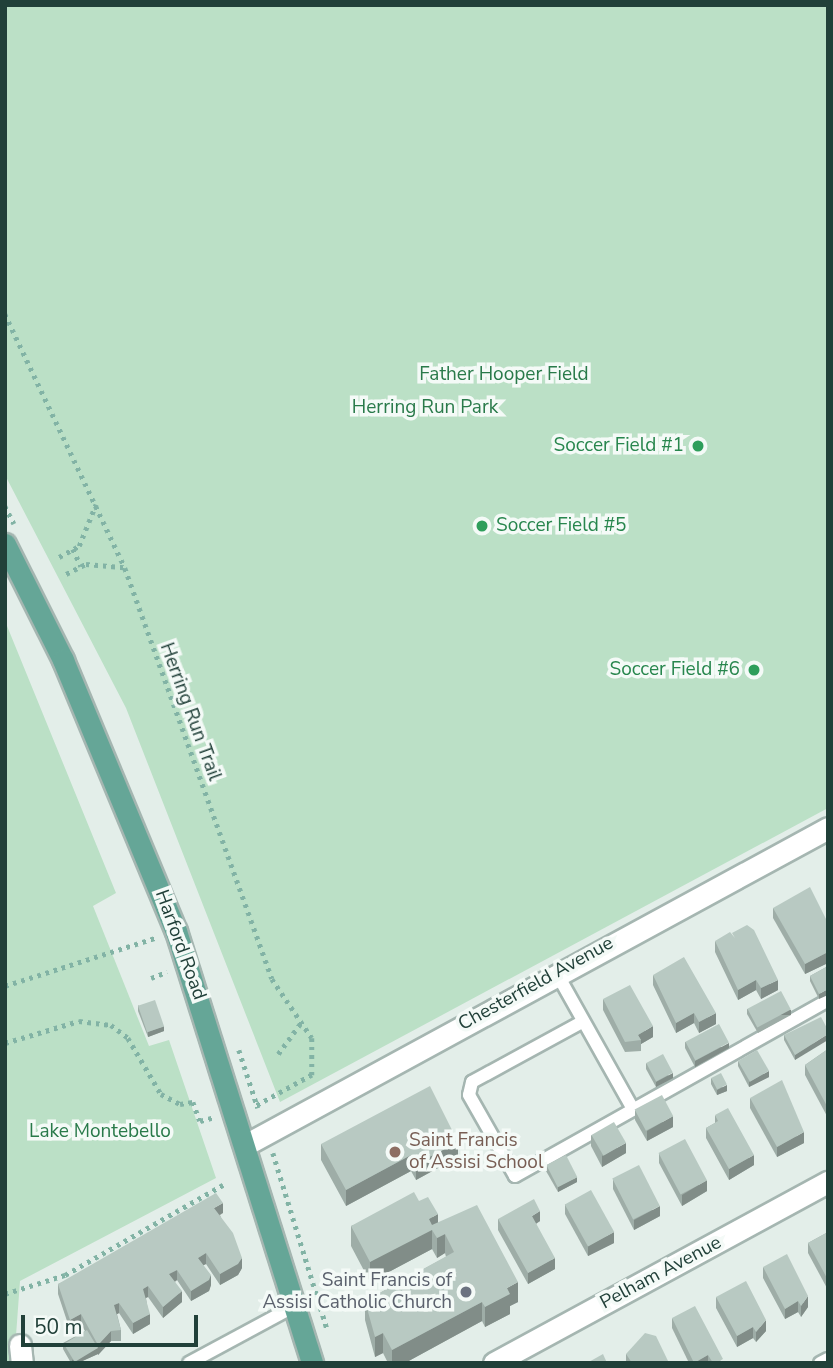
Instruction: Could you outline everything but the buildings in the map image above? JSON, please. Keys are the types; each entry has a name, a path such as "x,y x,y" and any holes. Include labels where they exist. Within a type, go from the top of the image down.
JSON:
{"main road":[{"name":"Harford Road","path":"5,544 64,660 176,931 247,1144 312,1363"}],"street":[{"name":"Chesterfield Avenue","path":"247,1144 556,972 828,828"},
{"name":"Pelham Avenue","path":"494,1363 828,1182"}],"lane":[{"path":"556,972 633,1109"},
{"path":"582,1022 472,1082 469,1095 515,1176 828,1000"},
{"path":"188,1363 295,1306"},
{"path":"820,1363 828,1359"}],"path":[{"name":"Herring Run Trail","path":"5,314 125,568 265,962 303,1020 315,1053 312,1075 270,1102"},
{"path":"58,557 73,549 96,503"},
{"path":"73,549 81,566"},
{"path":"66,573 81,566 110,561 125,568"},
{"path":"5,986 176,931"},
{"path":"278,1054 303,1020"},
{"path":"5,1043 79,1021 111,1025 128,1038 161,1094 180,1104 193,1102 200,1121"},
{"path":"5,1294 65,1275 223,1185"}],"green space":[{"name":"Herring Run Park","path":"5,5 828,5 828,808 280,1102 126,708 5,475"},
{"name":"Lake Montebello","path":"5,621 116,893 93,906 149,1046 169,1040 216,1178 20,1281 14,1363 5,1363"}],"place":[{"name":"Soccer Field #1","path":"698,446"},
{"name":"Soccer Field #5","path":"482,526"},
{"name":"Soccer Field #6","path":"754,670"},
{"name":"Saint Francis of Assisi School","path":"395,1152"},
{"name":"Saint Francis of Assisi Catholic Church","path":"466,1292"}],"park label":[{"name":"Father Hooper Field","path":"504,375"}]}
